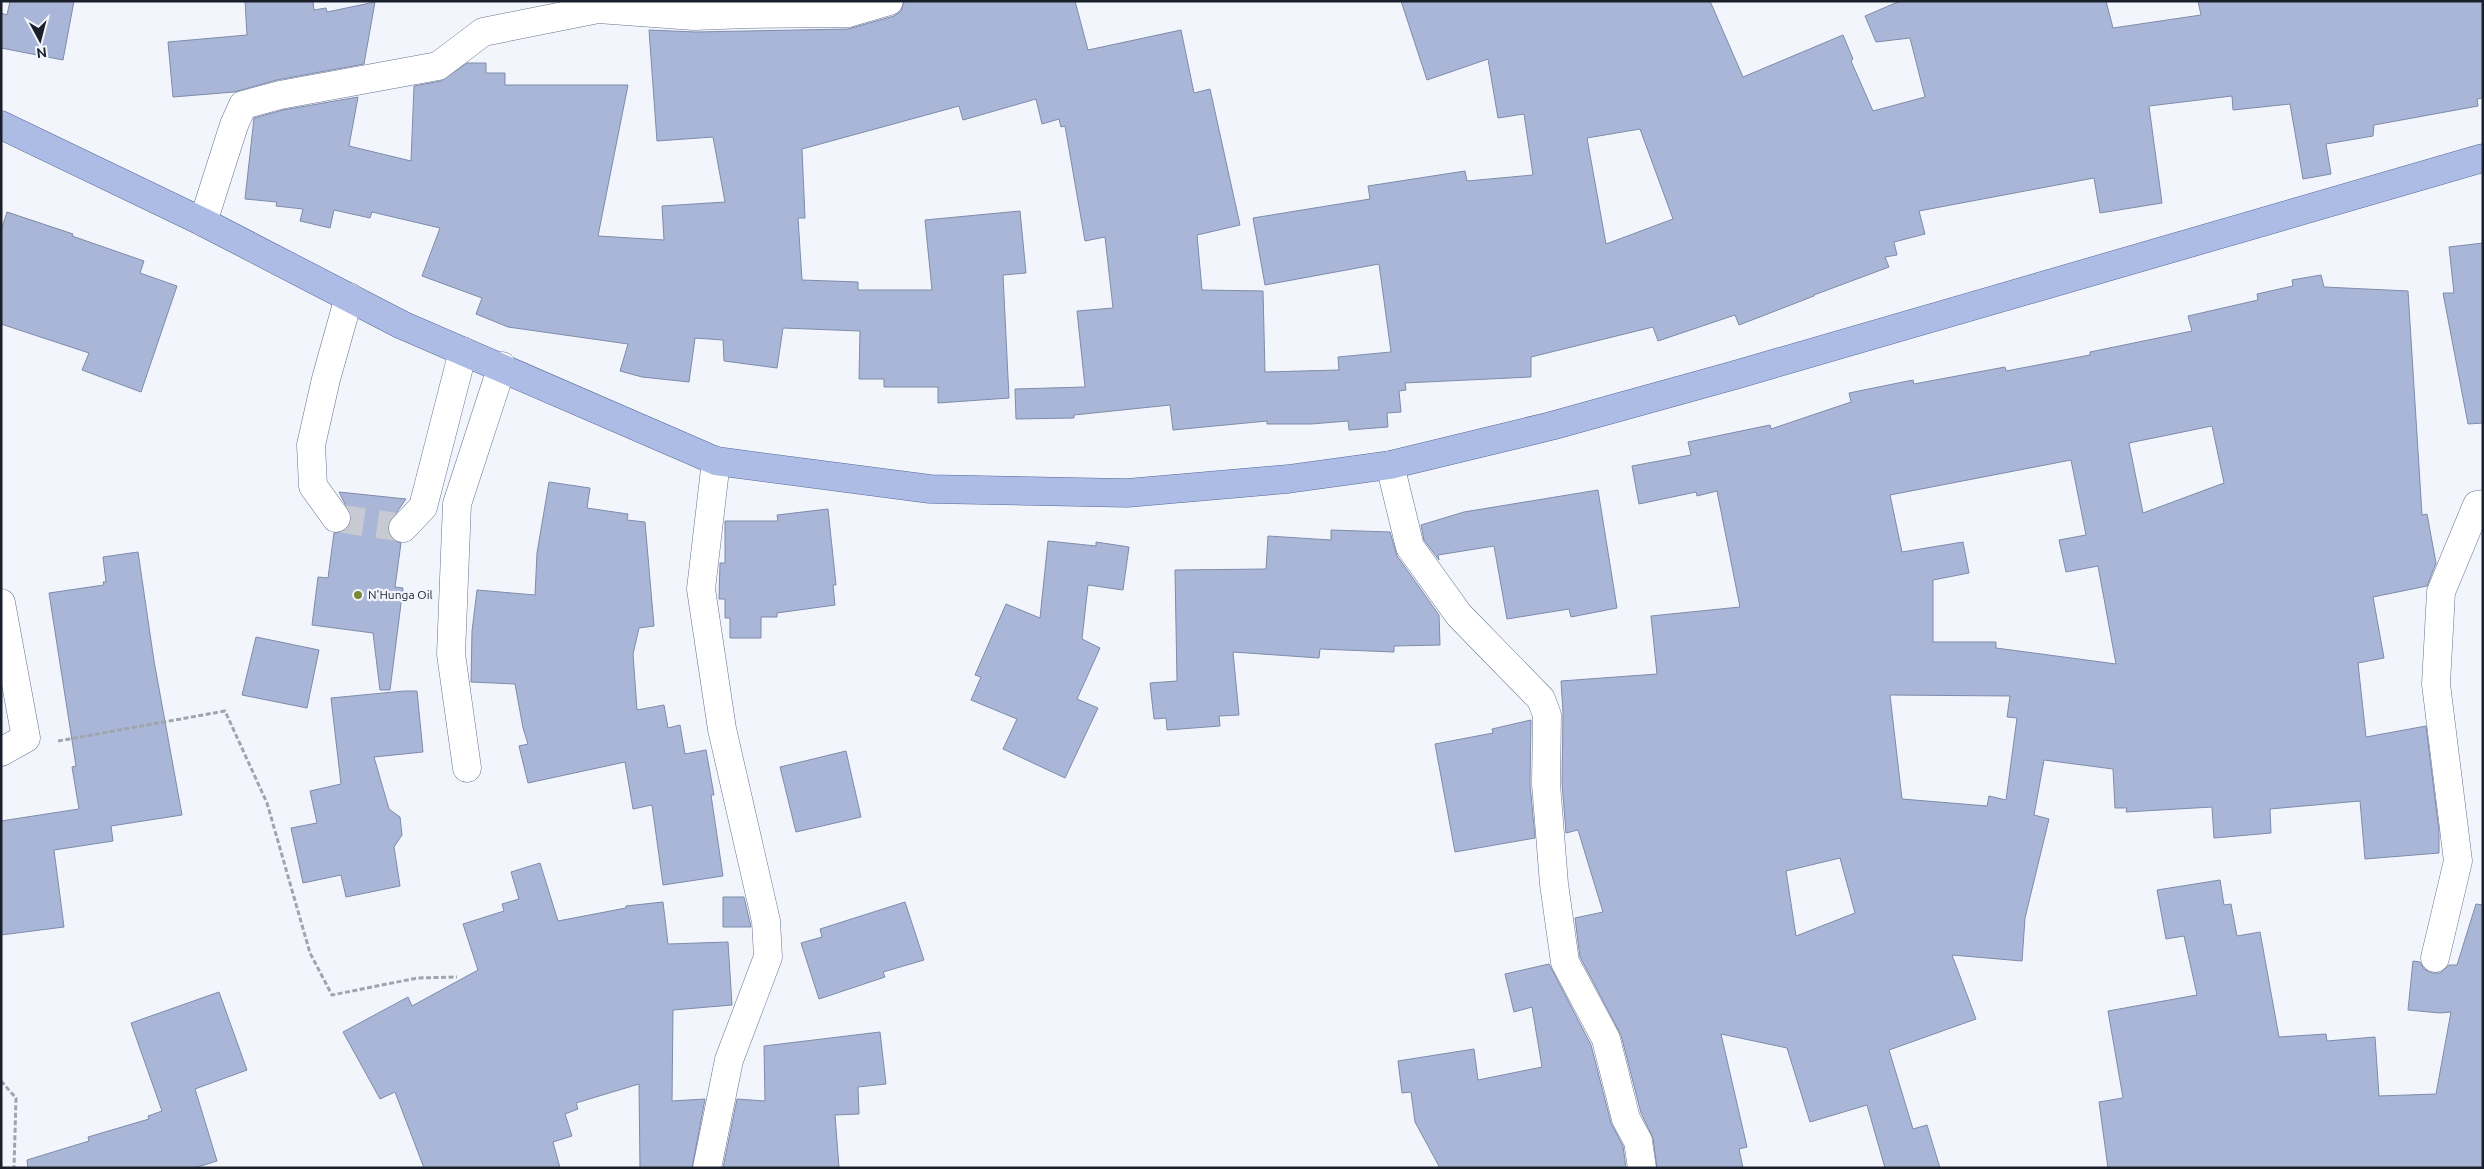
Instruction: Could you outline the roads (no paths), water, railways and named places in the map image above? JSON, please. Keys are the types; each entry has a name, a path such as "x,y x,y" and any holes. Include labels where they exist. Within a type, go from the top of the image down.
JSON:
{"main road":[{"path":"1,125 203,222 402,324 716,461 930,489 1127,493 1288,479 1390,465 1551,426 1735,375 2483,158"}],"street":[{"path":"203,222 234,125 244,106 280,95 438,66 482,32 598,9 694,16 848,13 889,1"},
{"path":"336,518 313,486 311,446 326,379 349,297"},
{"path":"403,528 423,507 464,351"},
{"path":"467,768 451,654 457,504 502,366"},
{"path":"707,1168 729,1060 768,957 766,921 722,729 701,589 716,461"},
{"path":"1390,465 1410,547 1459,615 1531,686 1541,699 1544,707 1546,714 1546,784 1554,884 1565,962 1606,1039 1626,1119 1638,1142 1642,1168"},
{"path":"2435,958 2458,861 2436,684 2441,592 2464,531 2477,505 2483,504"},
{"path":"1,602 26,738 1,752"}],"tunnel":[{"path":"336,518 403,528"}],"place":[{"name":"N'Hunga Oil","path":"358,595"}]}
